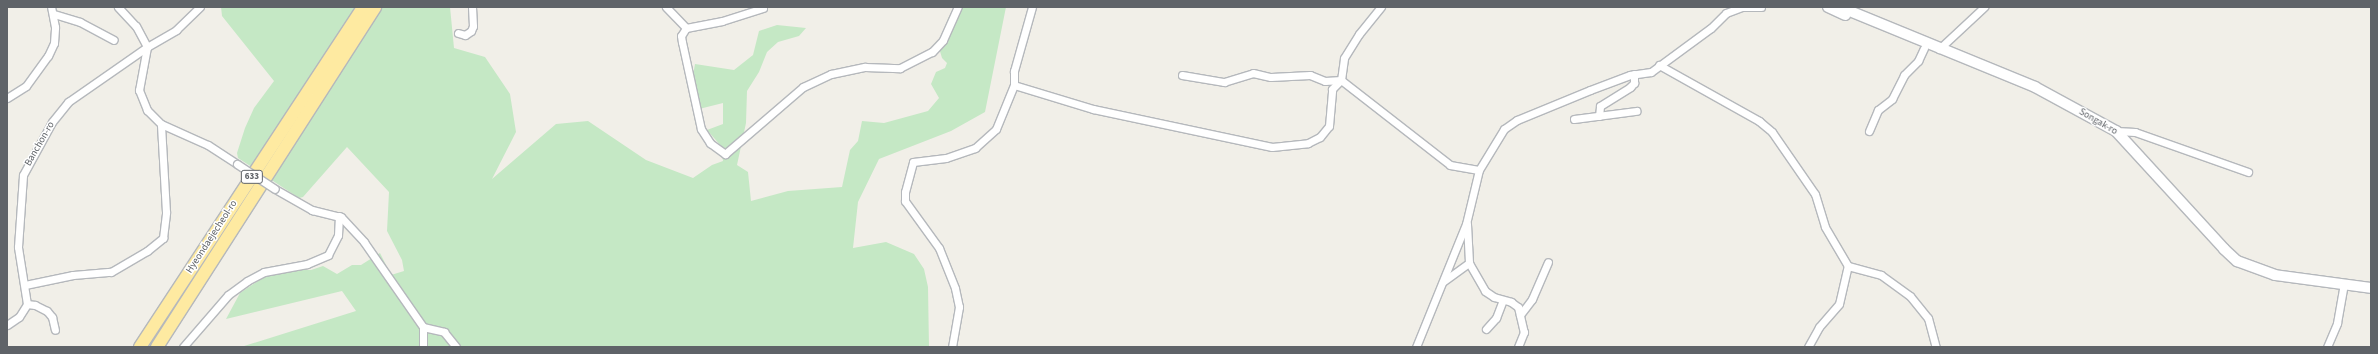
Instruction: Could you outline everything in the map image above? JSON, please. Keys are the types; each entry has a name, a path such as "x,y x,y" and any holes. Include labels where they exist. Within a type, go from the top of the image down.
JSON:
{"highway":[{"name":"Hyeondaejecheol-ro","path":"140,347 363,7"},
{"name":"Hyeondaejecheol-ro","path":"157,347 375,7"}],"main road":[{"path":"1828,7 1924,48 2034,92 2112,136 2233,265 2252,274 2301,283 2344,285"},
{"name":"Songak-ro","path":"1840,7 1939,49 2035,87 2116,131 2224,249 2237,261 2275,274 2371,288"}],"street":[{"path":"118,7 136,26 147,47 139,90 147,110 161,124 208,145 275,189 312,210 339,216 364,242 423,327 423,347"},
{"name":"Banchon-ro","path":"27,304 18,238 23,175 28,162 52,122 68,102 147,47 176,30 200,7"},
{"path":"458,33 465,35 473,26 472,7"},
{"path":"666,7 686,28"},
{"path":"763,8 686,28 681,36 701,128 710,143 725,154 803,87 831,74 865,67 900,68 932,52 943,40 958,7"},
{"path":"952,347 959,307 955,288 939,248 905,201 905,192 913,162 946,158 975,148 996,129 1014,85 1014,71 1032,7"},
{"path":"1014,85 1093,109 1272,147 1308,143 1320,137 1329,126 1332,89 1341,80 1344,58 1359,34 1381,7"},
{"path":"1416,347 1444,282 1467,218 1479,170 1504,129 1517,120 1634,74 1651,72 1658,65 1711,28 1726,13 1742,7 1761,7"},
{"path":"1939,49 1984,7"},
{"path":"7,98 26,86 45,62 54,43 53,10 114,40"},
{"path":"1869,131 1878,110 1892,99 1904,74 1918,61 1924,48"},
{"path":"1658,65 1759,120 1772,132 1815,194 1825,227 1848,266 1839,304 1819,327 1808,347"},
{"path":"1182,75 1224,82 1253,74 1271,77 1310,75 1325,81 1341,80 1450,165 1479,170"},
{"path":"1599,116 1600,106 1634,83 1634,74"},
{"path":"1574,119 1636,111"},
{"path":"25,285 73,275 111,272 147,251 163,238 166,212 161,124"},
{"path":"2116,131 2134,132 2248,172"},
{"path":"183,347 228,295 247,281 264,272 307,264 328,255 338,235 339,216"},
{"path":"1467,218 1468,263 1486,291 1503,300 1512,302 1518,307 1524,332 1518,347"},
{"path":"1520,315 1532,299 1548,262"},
{"path":"1444,282 1468,263"},
{"path":"1848,266 1881,275 1910,296 1928,318 1936,347"},
{"path":"2327,347 2337,323 2344,285"},
{"path":"1486,329 1496,318 1503,300"},
{"path":"7,325 19,318 27,304 35,305 47,311 52,317 55,330"},
{"path":"423,327 444,332 456,347"}],"green space":[{"path":"221,7 450,7 454,48 485,57 510,94 516,132 492,179 556,124 588,121 646,160 693,178 712,165 723,161 721,146 707,130 723,124 723,103 699,109 693,75 695,64 734,70 753,55 759,31 777,25 806,28 799,36 778,42 767,52 759,72 747,91 746,123 737,165 748,172 751,201 788,191 842,187 850,150 858,141 862,121 884,123 928,111 939,98 931,84 936,72 945,68 947,63 942,58 939,48 946,34 948,18 960,7 1006,7 985,112 951,131 879,159 858,202 853,248 886,242 914,254 924,269 928,287 929,347 241,347 356,311 342,291 226,319 240,293 264,277 286,270 311,270 323,266 337,274 352,265 361,265 380,253 391,275 404,271 402,260 387,231 389,192 347,147 303,197 299,198 238,158 237,153 245,128 254,108 274,81 222,16"}]}
